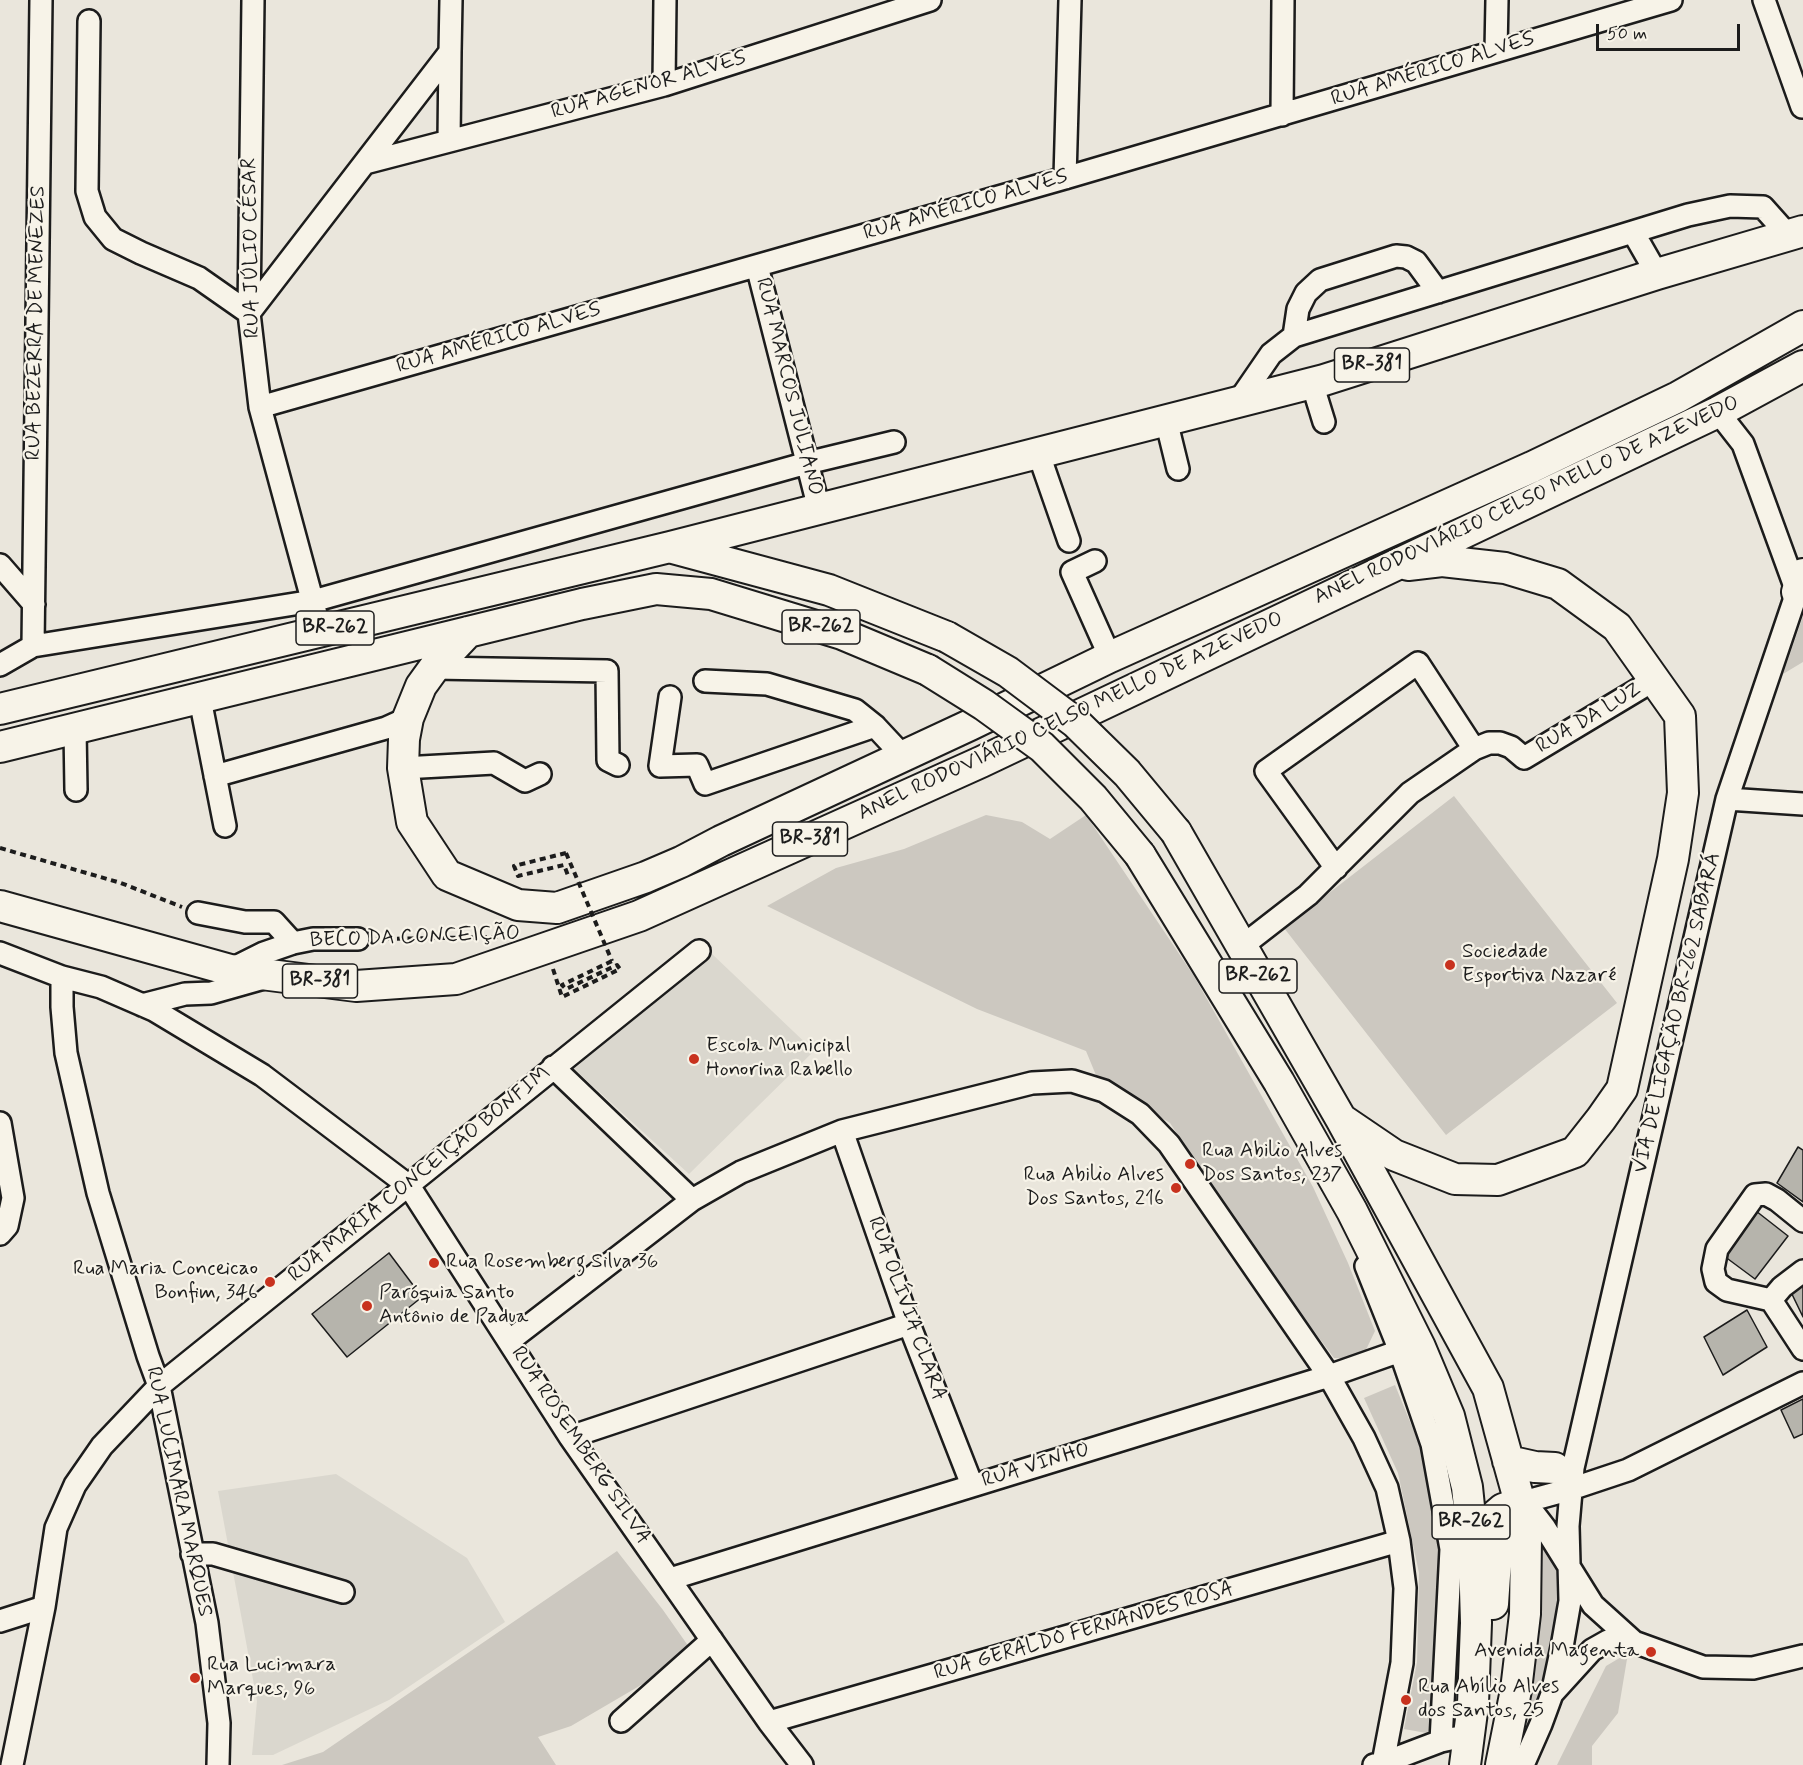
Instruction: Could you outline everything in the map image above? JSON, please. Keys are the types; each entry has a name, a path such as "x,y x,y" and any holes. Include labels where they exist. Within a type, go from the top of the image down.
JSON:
{"highway":[{"name":"BR-381","path":"670,548 1312,383 1657,274 1796,233"},
{"path":"468,632 434,668 421,686 408,717 404,739 403,768 412,822 447,875 518,904 557,908 646,877 1110,657 1532,467 1678,398 1803,326"},
{"name":"ANEL RODOVIÁRIO CELSO MELLO DE AZEVEDO","path":"0,906 230,970 356,986 456,979 639,916 981,762 1718,412 1803,366"},
{"name":"BR-262","path":"0,709 670,548 829,590 947,637 1008,672 1076,723 1127,773 1176,832 1341,1119 1488,1388 1520,1503 1526,1538 1525,1614 1516,1690 1501,1765"},
{"path":"1341,1119 1394,1155 1455,1179 1498,1180 1575,1152 1622,1089 1672,858 1683,793 1680,716 1617,627 1558,584 1505,568 1442,561 1387,568"},
{"name":"BR-262","path":"0,747 582,604 656,589 711,594 842,634 928,670 984,705 1042,747 1093,798 1140,855 1279,1082 1352,1210 1420,1347 1449,1416 1467,1487 1474,1555 1476,1623 1473,1704 1465,1765"},
{"path":"1508,1461 1535,1467 1563,1479"},
{"path":"1473,1704 1494,1597 1496,1517 1500,1510 1520,1503"}],"street":[{"name":"RUA BEZERRA DE MENEZES","path":"33,646 41,0"},
{"name":"RUA JÚLIO CÉSAR","path":"253,0 249,313 260,407 321,632"},
{"path":"449,141 451,0"},
{"path":"664,85 665,0"},
{"name":"RUA AGENOR ALVES","path":"364,164 664,85 874,9 930,0"},
{"path":"1065,178 1070,0"},
{"path":"1282,115 1283,0"},
{"path":"1496,51 1497,0"},
{"name":"RUA AMÉRICO ALVES","path":"260,407 1065,178 1671,0"},
{"path":"1764,0 1802,106"},
{"path":"89,21 87,191 95,217 113,239 199,278 249,313 450,52"},
{"path":"1238,402 1270,354 1294,336 1688,215 1730,206 1763,207 1796,233"},
{"path":"1633,232 1657,274"},
{"path":"1294,336 1298,309 1306,293 1320,280 1396,256 1406,257 1416,262 1438,292"},
{"name":"RUA MARCOS JULIANO","path":"757,266 819,509"},
{"path":"1312,383 1324,422"},
{"path":"1718,412 1743,444 1800,583"},
{"path":"1166,420 1178,469"},
{"path":"0,665 33,646 313,601 807,463 894,442"},
{"path":"1038,452 1069,541"},
{"path":"1095,561 1072,572 1110,657"},
{"path":"0,565 34,604"},
{"name":"VIA DE LIGAÇÃO BR-262 SABARÁ","path":"1563,1479 1580,1439 1727,799 1800,583"},
{"path":"1241,947 1281,918 1336,868 1410,793 1474,750 1418,663 1266,771 1336,868"},
{"path":"434,668 608,670 608,760 618,765"},
{"name":"RUA DA LUZ","path":"1474,750 1489,743 1500,743 1511,747 1524,758 1654,680"},
{"path":"705,681 766,684 855,710 875,726 903,756"},
{"path":"670,697 660,766 697,765 705,784 875,726"},
{"path":"200,699 225,826"},
{"path":"215,776 386,728 408,717"},
{"path":"75,729 76,790"},
{"path":"403,768 494,763 525,781 540,774"},
{"path":"1727,799 1803,804"},
{"name":"BECO DA CONCEIÇÃO","path":"198,913 245,922 274,922 293,943"},
{"name":"BECO DA CONCEIÇÃO","path":"230,970 264,953 293,943 313,939 358,939"},
{"name":"RUA MARIA CONCEIÇÃO BONFIM","path":"12,1765 44,1607 56,1528 75,1485 102,1446 159,1386 699,951"},
{"name":"RUA ROSEMBERG SILVA","path":"0,953 62,977 101,987 154,1010 262,1075 409,1186 570,1437 769,1722 802,1765"},
{"path":"142,1005 185,994 211,993 274,975"},
{"name":"RUA LUCIMARA MARQUES","path":"62,977 66,1053 98,1193 159,1386 207,1623 218,1712 218,1765"},
{"path":"553,1067 692,1200"},
{"path":"509,1341 692,1200 741,1172 843,1131 1032,1083 1072,1081 1104,1091 1140,1114 1169,1144 1329,1376 1364,1438 1387,1488 1399,1541 1405,1588 1402,1663 1378,1764"},
{"path":"0,1123 13,1198 7,1226 0,1234"},
{"name":"RUA OLÍVIA CLARA","path":"843,1131 909,1324 972,1485"},
{"path":"1801,1346 1771,1300 1727,1290 1716,1282 1713,1269 1717,1249 1755,1195 1766,1194 1803,1221"},
{"path":"1352,1210 1368,1273 1400,1351 1432,1444 1451,1550 1442,1741"},
{"path":"1771,1300 1782,1287 1803,1271"},
{"path":"570,1437 909,1324"},
{"name":"RUA VINHO","path":"670,1579 1329,1376 1400,1351"},
{"path":"1634,1642 1593,1605 1545,1528 1535,1515 1520,1503 1563,1479 1628,1470 1803,1383"},
{"path":"1523,1765 1552,1694 1570,1601 1568,1526 1563,1479"},
{"name":"RUA GERALDO FERNANDES ROSA","path":"769,1722 1399,1541"},
{"path":"192,1554 213,1554 343,1592"},
{"path":"0,1621 44,1607"},
{"path":"621,1721 712,1640"},
{"path":"1552,1694 1592,1650 1608,1641 1634,1642 1703,1667 1753,1668 1803,1656"},
{"path":"1378,1764 1470,1733"}],"path":[{"path":"0,848 121,884 198,913"},
{"path":"547,948 562,997 620,969 617,965 566,989 562,985 612,960 566,853 514,866 518,876 564,865 578,901"},
{"name":"BECO DA CONCEIÇÃO","path":"358,939 511,937"}],"shaded area":[{"path":"1803,616 1803,662 1783,674"},
{"name":"Sociedade Esportiva Nazaré","path":"1454,796 1617,1003 1446,1135 1284,928"},
{"path":"986,815 1022,822 1050,839 1086,815 1194,976 1313,1187 1348,1263 1375,1331 1362,1358 1334,1358 1255,1252 1170,1123 1098,1080 1086,1051 977,1009 767,906 836,868 904,849"},
{"name":"Escola Municipal Honorina Rabello","path":"711,953 814,1051 689,1174 573,1068"},
{"path":"1395,1385 1422,1451 1443,1550 1432,1734 1404,1729 1417,1662 1419,1573 1398,1473 1364,1398"},
{"path":"336,1474 467,1558 505,1622 389,1700 273,1755 252,1755 257,1701 218,1491"},
{"path":"1541,1529 1556,1569 1557,1619 1541,1693 1510,1765"},
{"path":"617,1551 689,1647 653,1678 571,1726 538,1737 556,1765 282,1765 323,1752"},
{"path":"1628,1653 1618,1713 1592,1746 1592,1765 1557,1765 1606,1666"}],"building":[{"path":"1798,1147 1803,1150 1803,1202 1777,1183"},
{"path":"1756,1211 1788,1236 1755,1279 1724,1256"},
{"name":"Paróquia Santo Antônio de Padua","path":"389,1253 422,1297 347,1357 312,1314"},
{"path":"1803,1278 1803,1317 1788,1286"},
{"path":"1747,1310 1767,1347 1723,1375 1704,1337"},
{"path":"1803,1399 1803,1434 1794,1438 1781,1410"}],"place":[{"name":"Sociedade Esportiva Nazaré","path":"1450,965"},
{"name":"Escola Municipal Honorina Rabello","path":"694,1059"},
{"name":"Rua Abilio Alves Dos Santos, 237","path":"1190,1164"},
{"name":"Rua Abilio Alves Dos Santos, 216","path":"1176,1188"},
{"name":"Rua Rosemberg Silva 36","path":"434,1263"},
{"name":"Rua Maria Conceicao Bonfim, 346","path":"270,1282"},
{"name":"Paróquia Santo Antônio de Padua","path":"367,1306"},
{"name":"Avenida Magenta","path":"1651,1652"},
{"name":"Rua Lucimara Marques, 96","path":"195,1678"},
{"name":"Rua Abílio Alves dos Santos, 25","path":"1406,1700"}]}
